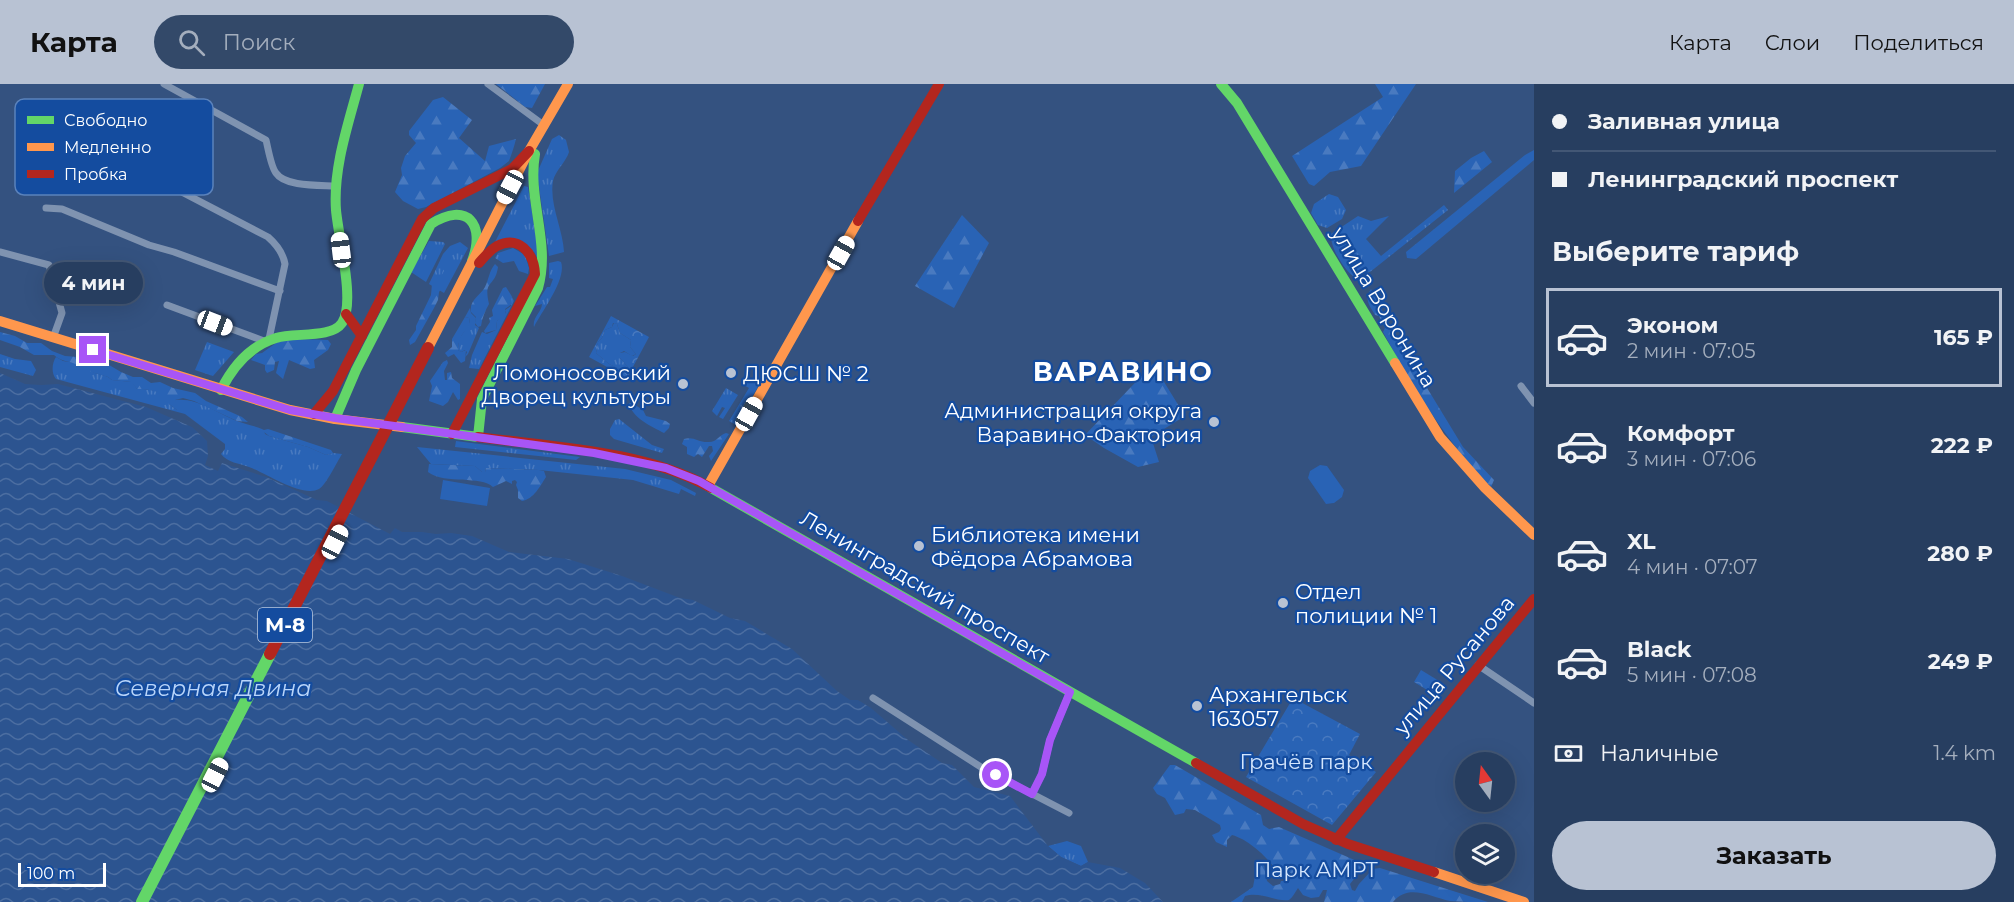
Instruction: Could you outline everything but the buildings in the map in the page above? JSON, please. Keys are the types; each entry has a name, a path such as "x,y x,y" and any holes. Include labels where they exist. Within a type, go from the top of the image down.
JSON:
{"main road":[{"path":"221,390 248,352 267,340 289,334 326,333 341,325 346,314 347,298 335,207 336,186 344,139 358,84"},
{"path":"476,262 568,84"},
{"path":"708,486 899,149 939,84"},
{"name":"улица Воронина","path":"1221,84 1237,103 1440,437 1507,512 1534,535"},
{"path":"314,414 333,391 422,219 434,208 512,169 532,152"},
{"path":"478,437 482,399 543,274 533,186 532,152"},
{"path":"335,418 356,370 431,224 448,214 460,215 468,219 477,235 476,262"},
{"path":"452,434 535,274 532,255 526,247 517,244 505,243 494,248 476,262"},
{"name":"М-8","path":"142,902 476,262"},
{"path":"346,314 362,336"},
{"name":"Ленинградский проспект","path":"0,321 221,390 314,414 594,453 630,459 673,471 708,486 1303,824 1336,840 1524,902"},
{"name":"М-8","path":"150,902 430,350"},
{"name":"улица Русанова","path":"1336,840 1534,599"}],"street":[{"path":"164,84 191,99"},
{"path":"488,84 545,126"},
{"path":"213,111 266,141 275,173 286,181 336,186"},
{"path":"167,305 267,340 285,269 284,259 268,237 188,195"},
{"path":"46,208 62,209 149,245 280,291"},
{"path":"0,252 49,265 62,313 53,338"},
{"path":"1521,386 1534,403"},
{"path":"1478,665 1534,703"},
{"path":"1032,794 1042,774 1050,740 1070,692"},
{"path":"873,698 984,769 1069,813"}],"green space":[{"path":"496,84 545,84 532,108 525,107"},
{"path":"1375,84 1416,84 1361,166 1330,172 1314,186 1309,184 1292,156 1383,97"},
{"path":"443,97 472,120 459,138 485,161 489,146 516,139 509,161 500,168 418,209 403,201 395,192 402,175 401,168 405,156 416,143 409,135 409,131 433,100"},
{"path":"559,135 566,140 569,152 554,177 552,190 564,252 549,256 537,173 552,139"},
{"path":"1534,150 1534,160 1416,259 1407,258 1406,252"},
{"path":"1484,151 1492,162 1454,193 1455,171"},
{"path":"524,186 528,187 540,263 534,252 495,242"},
{"path":"1329,194 1338,197 1346,210 1342,219 1327,228 1318,225 1311,213 1314,204"},
{"path":"1444,205 1448,210 1370,272 1353,276 1341,263 1335,251 1331,234 1358,216 1371,221 1389,216 1366,239 1381,256"},
{"path":"962,215 989,243 954,308 915,286"},
{"path":"429,241 445,244 426,282 411,272"},
{"path":"460,242 468,248 444,293 429,284 443,254 450,246"},
{"path":"513,248 525,255 529,268 528,274 519,271 514,261 503,263 495,258 498,253"},
{"path":"444,262 447,263 449,277 439,292 438,300 415,342 410,345 409,340 416,330 431,295 432,284 440,285"},
{"path":"561,262 562,269 557,286 534,327 534,320 542,304 535,306 547,287 550,287 553,279 549,278 549,263"},
{"path":"495,264 498,267 497,274 487,291 489,304 481,326 478,327 475,323 476,317 471,312 472,304 485,287"},
{"path":"506,287 511,295 512,304 505,309 506,315 497,321 496,330 485,333 490,322 489,318 493,316 492,310 503,288"},
{"path":"1371,289 1393,332 1463,447 1494,480 1491,487 1445,433 1406,373 1383,332 1385,328 1379,316 1375,315 1369,305 1368,296"},
{"path":"511,295 514,301 479,369 469,368 482,332 487,334 496,330 497,321 511,306"},
{"path":"470,308 476,318 475,325 479,328 465,357 467,352 465,350 461,352 458,350 459,339 470,323 469,318 465,317"},
{"path":"611,316 649,337 627,378 589,357","holes":["613,323 617,324 620,333 631,340 630,347 636,354 633,356 625,352 620,353 620,358 628,367 624,371 609,364 596,353 598,342 605,330 612,327"]},
{"path":"465,317 469,318 470,324 459,341 458,350 461,352 466,350 465,361 461,363 454,354 448,357 445,353 452,347 452,339"},
{"path":"614,323 617,324 620,333 631,340 630,347 636,354 632,356 624,351 620,353 620,358 628,367 624,371 609,364 596,353 598,342 605,330 612,327"},
{"path":"0,332 15,336 27,343 41,343 65,356 78,357 86,362 104,362 121,372 133,377 142,377 151,383 160,382 173,388 195,393 248,422 237,421 183,398 175,400 180,407 177,410 169,404 169,398 161,394 137,389 131,382 112,380 91,372 86,365 80,367 54,355 34,355 0,340"},
{"path":"328,340 331,344 328,350 314,360 315,368 310,369 289,360 283,379 276,373 279,361 275,362 274,370 267,373 265,365 251,360 256,354 262,353 279,341"},
{"path":"207,342 234,352 213,376 195,370"},
{"path":"0,354 31,361 36,370 33,376 0,367"},
{"path":"56,357 63,361 87,365 95,373 112,380 132,382 137,389 161,393 169,397 169,404 177,410 175,400 191,401 264,430 269,436 308,447 326,455 342,454 322,487 312,491 294,488 227,459 221,454 225,449 225,444 185,414 56,379 53,368"},
{"path":"447,360 444,371 445,380 447,380 447,373 451,372 452,378 460,384 460,399 458,400 453,392 443,406 429,401 432,386 430,381 443,362"},
{"path":"1153,364 1185,416 1151,437 1159,462 1138,467 1085,435"},
{"path":"749,379 759,385 736,425 729,421 749,388 744,385"},
{"path":"726,388 738,395 723,419 719,417 725,408 722,407 717,416 712,411"},
{"path":"629,403 643,410 646,416 666,421 670,424 669,428 664,433 648,424 634,413"},
{"path":"619,419 652,445 664,449 662,453 614,439 610,435 610,429 615,420"},
{"path":"268,429 331,450 333,453 326,455 308,447 269,436 264,432"},
{"path":"726,433 729,434 711,461 709,456 713,451 712,446 709,446 702,457 698,454 694,457 687,454 687,447 682,444 684,439 688,438 712,442"},
{"path":"456,441 580,457 576,460 455,447"},
{"path":"417,447 625,469 671,480 696,493 695,496 681,489 679,494 633,480 539,470 486,468 485,472 482,472 475,466 431,464"},
{"path":"429,464 475,466 482,472 485,472 486,468 539,470 544,471 546,477 533,495 522,501 518,498 515,480 512,484 506,481 493,487 480,481 444,478 428,472"},
{"path":"1320,465 1327,466 1344,490 1342,497 1334,503 1326,504 1308,478 1310,471"},
{"path":"443,480 490,488 487,506 440,499"},
{"path":"1421,670 1444,684 1437,696 1414,682"},
{"name":"Грачёв парк","path":"1293,698 1360,734 1349,755 1376,772 1332,825 1246,777"},
{"name":"Парк АМРТ","path":"1170,765 1175,765 1261,815 1263,825 1269,829 1279,827 1359,862 1361,870 1350,884 1352,890 1355,891 1373,869 1380,868 1488,902 1450,901 1413,892 1399,896 1393,902 1324,902 1327,890 1323,890 1319,897 1311,898 1303,895 1298,888 1289,900 1251,895 1245,896 1242,902 1231,902 1253,887 1260,864 1264,865 1267,881 1273,886 1280,884 1281,881 1289,881 1293,875 1287,870 1273,866 1255,848 1238,837 1232,835 1227,840 1227,847 1216,842 1212,835 1219,832 1220,825 1195,810 1186,809 1184,813 1175,815 1165,798 1157,794 1153,788"},
{"path":"1067,841 1081,846 1088,862 1081,866 1061,857 1048,846"}],"water":[{"name":"Северная Двина","path":"0,373 25,384 58,384 146,407 192,427 207,441 208,456 205,465 218,471 222,463 266,477 317,500 327,501 390,534 395,528 402,532 451,533 472,536 509,552 568,559 680,598 693,600 730,618 745,621 792,649 837,691 850,700 858,700 871,708 908,740 942,763 952,765 974,787 1010,796 1048,846 1061,857 1081,866 1088,862 1120,868 1145,883 1163,902 0,902"}],"traffic: fast":[{"path":"221,390 237,365 258,346 284,336 330,331 342,323 346,313 347,285 336,210 337,178 342,147 359,84"},
{"path":"1221,84 1237,103 1395,363"},
{"path":"402,427 478,437 482,399 538,288 542,254 534,188 535,154"},
{"path":"335,419 356,370 431,224 444,217 455,215 470,220 477,236 472,261"},
{"path":"711,488 1196,763"},
{"path":"142,902 270,654"}],"traffic: slow":[{"path":"428,348 529,151 568,84"},
{"path":"708,486 858,221"},
{"path":"0,321 290,410 335,419 402,427"},
{"path":"1395,363 1440,437 1485,488 1534,535"},
{"path":"1434,872 1524,902"}],"traffic: jam":[{"path":"858,221 939,84"},
{"path":"314,414 333,391 422,219 434,208 512,169 529,151"},
{"path":"452,434 535,274 532,259 518,244 505,243 497,246 479,263"},
{"path":"346,314 362,336"},
{"path":"270,654 428,348"},
{"path":"478,437 628,458 685,475 711,488"},
{"path":"1336,840 1534,599"},
{"path":"1196,763 1303,824 1348,844 1434,872"}],"place":[{"name":"ДЮСШ № 2","path":"731,373"},
{"name":"Ломоносовский Дворец культуры","path":"683,384"},
{"name":"Администрация округа Варавино-Фактория","path":"1214,422"},
{"name":"Библиотека имени Фёдора Абрамова","path":"919,546"},
{"name":"Отдел полиции № 1","path":"1283,603"},
{"name":"Архангельск 163057","path":"1197,706"}],"district":[{"name":"ВАРАВИНО","path":"1123,371"}],"route":[{"path":"93,350 290,410 630,459 666,468 699,481 1070,692 1050,740 1042,774 1032,794 996,775"}]}
